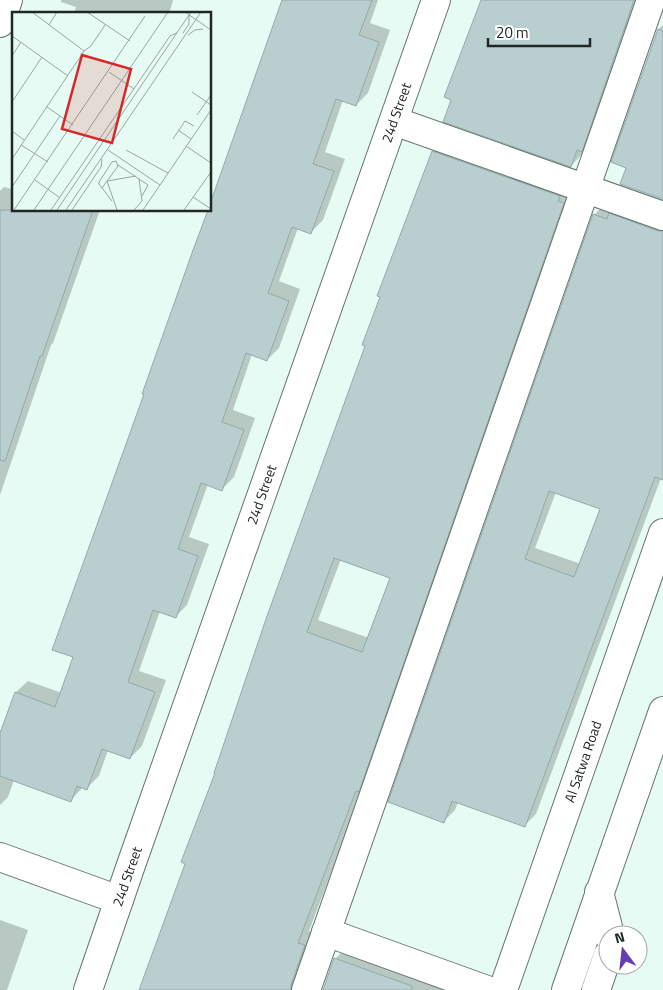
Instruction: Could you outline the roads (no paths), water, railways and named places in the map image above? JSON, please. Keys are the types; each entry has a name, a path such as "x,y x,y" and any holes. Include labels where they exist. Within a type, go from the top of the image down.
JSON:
{"street":[{"path":"0,23 8,0"},
{"name":"24d Street","path":"88,990 436,0"},
{"path":"306,990 651,0"},
{"path":"394,121 663,216"},
{"name":"Al Satwa Road","path":"503,990 663,533"},
{"path":"566,990 663,711"},
{"path":"0,857 119,900"},
{"path":"600,892 608,925"},
{"path":"326,932 487,990"},
{"path":"596,990 601,975"}]}
